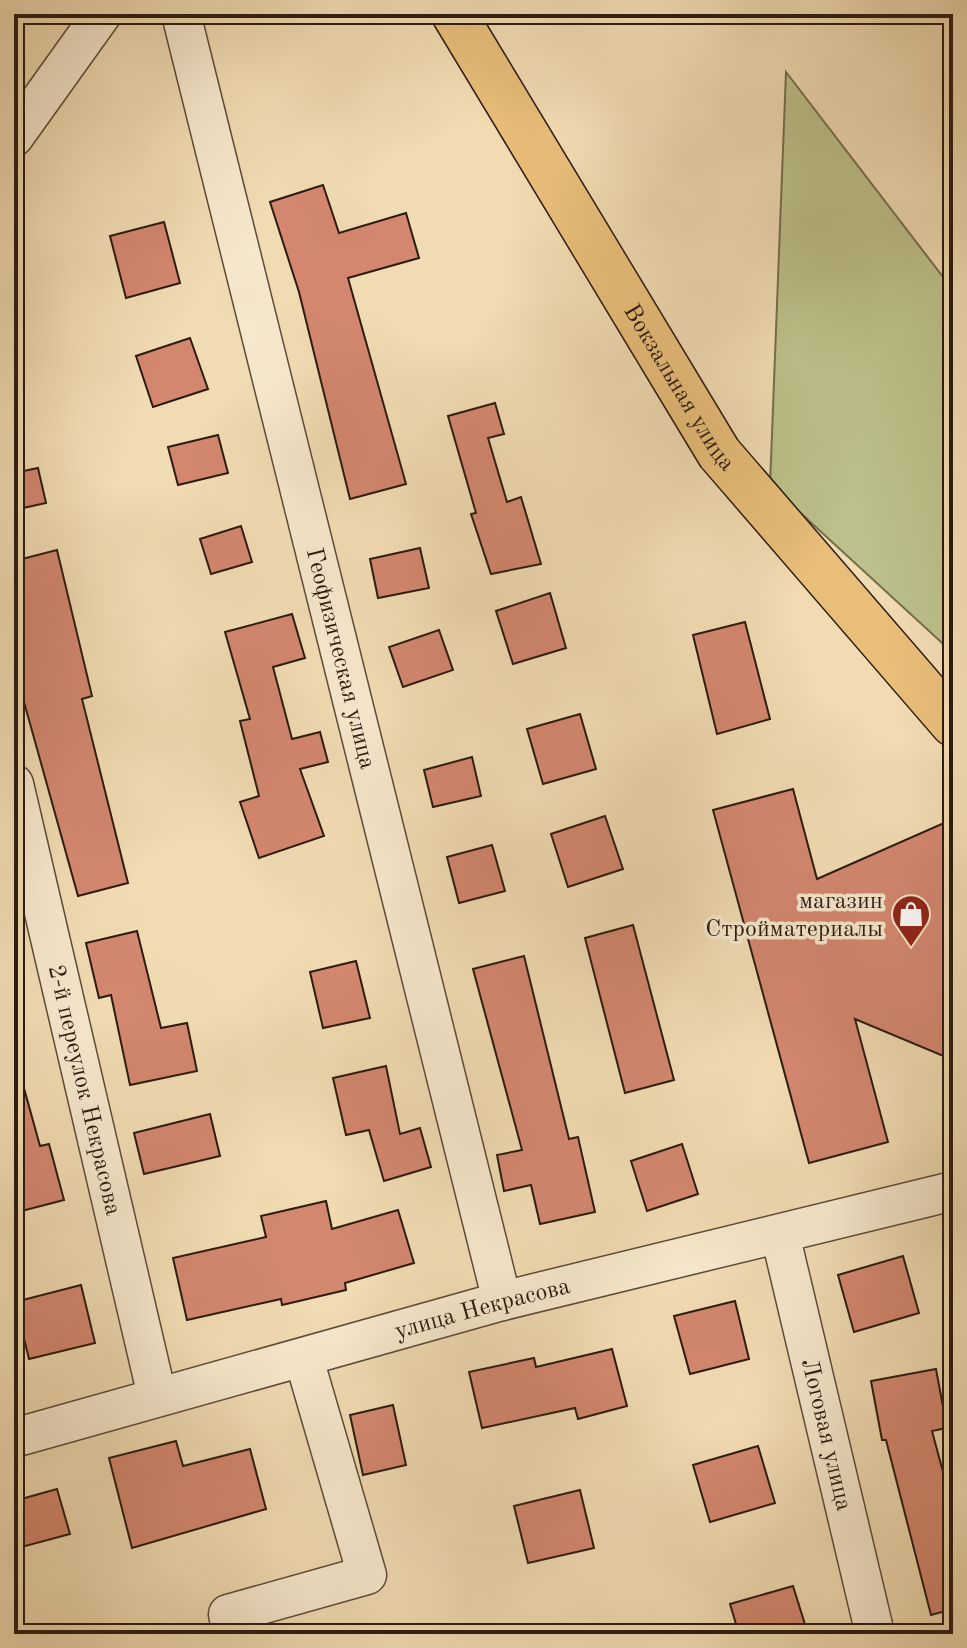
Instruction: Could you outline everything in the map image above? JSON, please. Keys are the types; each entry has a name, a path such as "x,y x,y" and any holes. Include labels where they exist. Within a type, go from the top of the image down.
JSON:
{"main road":[{"name":"Вокзальная улица","path":"454,14 719,453 953,724"}],"street":[{"path":"14,137 102,14"},
{"name":"Геофизическая улица","path":"181,14 502,1301"},
{"name":"2-й переулок Некрасова","path":"14,784 157,1396"},
{"name":"улица Некрасова","path":"14,1438 502,1301 953,1191"},
{"name":"Логовая улица","path":"780,1234 875,1634"},
{"path":"232,1634 228,1614 367,1575 304,1359"}],"green space":[{"path":"786,72 953,290 953,653 770,485"}],"building":[{"path":"323,185 339,233 406,213 419,258 348,278 406,484 350,499 299,292 270,202"},
{"path":"164,222 180,283 126,298 110,236"},
{"path":"190,338 208,389 153,407 136,356"},
{"path":"495,403 504,434 488,438 507,502 521,497 541,564 491,574 471,514 476,513 448,416"},
{"path":"218,435 228,473 178,485 168,447"},
{"path":"38,468 46,503 14,510 14,473"},
{"path":"241,526 252,562 211,574 200,539"},
{"path":"420,548 429,588 378,598 370,559"},
{"path":"57,550 92,696 82,699 128,883 78,896 14,666 14,561"},
{"path":"550,593 566,648 513,664 496,611"},
{"path":"292,614 305,658 273,667 292,739 320,732 328,762 300,769 324,836 259,858 240,802 259,796 240,721 250,719 225,632"},
{"path":"745,622 770,719 717,734 693,635"},
{"path":"439,630 453,670 403,687 389,647"},
{"path":"580,714 596,769 543,784 527,729"},
{"path":"472,757 481,796 433,807 424,770"},
{"path":"793,789 817,879 953,819 953,1060 855,1019 888,1142 809,1163 713,810"},
{"path":"605,816 623,869 568,887 551,834"},
{"path":"492,845 505,891 459,903 447,857"},
{"path":"633,925 674,1080 625,1093 585,938"},
{"path":"137,931 161,1028 187,1023 197,1071 130,1085 111,995 99,998 86,943"},
{"path":"524,956 569,1139 578,1137 595,1212 540,1224 531,1185 504,1191 497,1155 522,1150 473,969"},
{"path":"356,961 370,1018 323,1028 310,972"},
{"path":"386,1066 400,1134 420,1128 431,1167 384,1181 369,1130 346,1135 333,1078"},
{"path":"22,1081 40,1146 49,1144 64,1200 14,1213 14,1082"},
{"path":"210,1114 220,1156 144,1174 134,1133"},
{"path":"682,1144 698,1194 647,1211 631,1161"},
{"path":"326,1201 332,1229 398,1210 414,1263 345,1283 346,1290 282,1305 281,1299 187,1320 173,1258 266,1237 261,1216"},
{"path":"903,1256 919,1313 854,1332 838,1275"},
{"path":"81,1285 95,1343 29,1359 15,1302"},
{"path":"735,1301 749,1359 690,1374 674,1316"},
{"path":"612,1349 627,1406 578,1419 575,1408 482,1428 469,1372 534,1358 536,1367"},
{"path":"936,1369 947,1428 932,1431 953,1509 953,1609 931,1615 886,1440 882,1440 871,1381"},
{"path":"393,1405 406,1465 363,1475 350,1415"},
{"path":"176,1441 183,1466 250,1449 266,1509 132,1548 109,1458"},
{"path":"758,1446 775,1503 710,1522 693,1465"},
{"path":"57,1489 70,1534 14,1549 14,1501"},
{"path":"580,1490 594,1548 528,1563 514,1506"},
{"path":"793,1586 808,1634 739,1634 730,1604"}],"place":[{"name":"магазин Стройматериалы","path":"911,948"}]}
